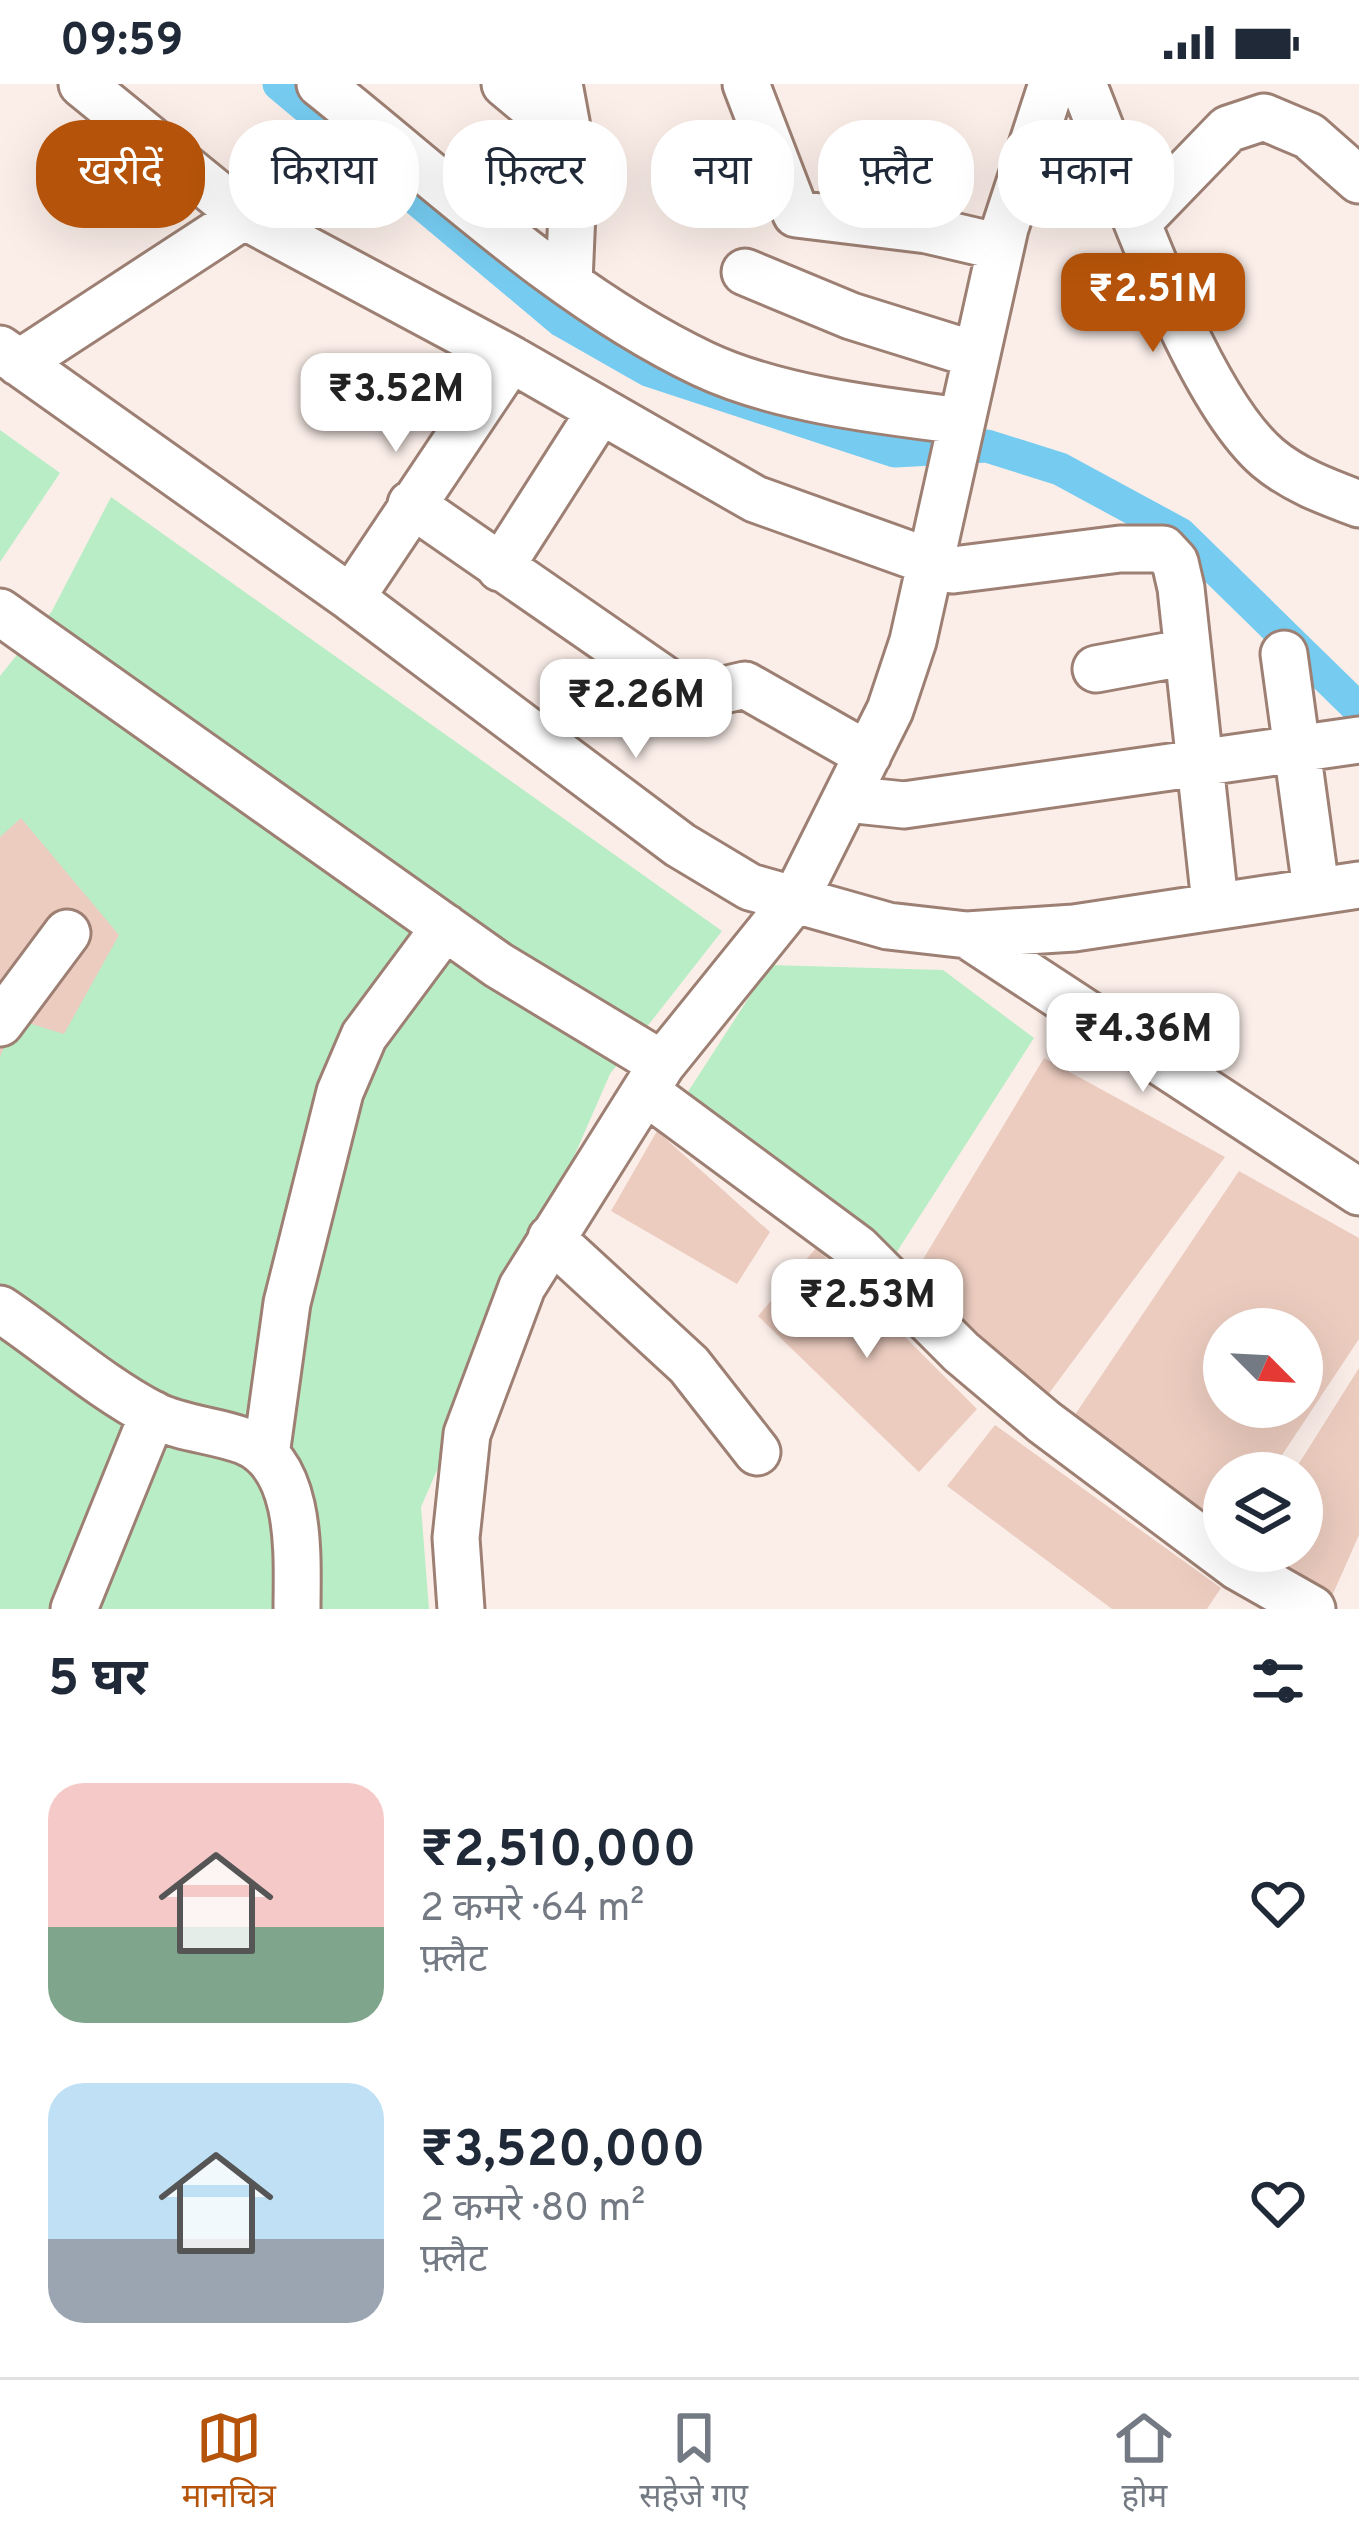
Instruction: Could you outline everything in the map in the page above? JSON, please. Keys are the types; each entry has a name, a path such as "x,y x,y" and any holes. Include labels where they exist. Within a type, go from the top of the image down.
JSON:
{"street":[{"path":"82,84 229,204"},
{"path":"320,84 569,282 706,366 860,406 962,421"},
{"path":"505,84 548,120"},
{"path":"559,84 567,120"},
{"path":"746,84 796,214 927,230 1000,247"},
{"path":"461,1609 456,1538 466,1434 504,1328 551,1238 654,1078 796,898 868,755 913,640 1000,247 1052,84"},
{"path":"1083,84 1098,120"},
{"path":"1174,185 1259,100 1278,119 1348,157"},
{"path":"229,225 10,356 351,598 714,867 750,887 888,926 967,935 1075,928 1338,887 1296,749 1284,654"},
{"path":"266,228 511,359 755,499 929,566 968,569 1120,549 1163,549 1175,562 1215,903"},
{"path":"569,282 570,228"},
{"path":"1142,228 1180,321 1227,405 1264,454 1287,472 1359,504"},
{"path":"745,272 850,316 976,355"},
{"path":"351,598 511,359"},
{"path":"500,568 598,413"},
{"path":"411,505 681,691 698,696 746,685 868,755"},
{"path":"3,620 654,1078 857,1248 962,1352 1044,1422 1249,1575 1312,1609"},
{"path":"1096,669 1188,652"},
{"path":"847,799 904,805 1359,740"},
{"path":"297,1609 298,1536 266,1455 287,1303 340,1092 364,1036 445,927"},
{"path":"0,1023 68,933"},
{"path":"967,935 1359,1192"},
{"path":"551,1238 689,1365 757,1452"},
{"path":"0,1309 153,1414 241,1439 266,1455"},
{"path":"74,1609 153,1414"}],"green space":[{"path":"0,430 60,473 0,562"},
{"path":"111,497 722,931 610,1074 421,1507 429,1609 0,1609 0,676 52,611"},
{"path":"770,965 943,970 1034,1038 891,1261 669,1121"}],"building":[{"path":"21,818 119,935 64,1034 15,1019 0,1057 0,837"},
{"path":"1044,1058 1225,1157 1041,1404 904,1291"},
{"path":"657,1131 770,1232 737,1284 611,1211"},
{"path":"1239,1171 1359,1238 1359,1339 1323,1393 1323,1308 1203,1308 1203,1428 1300,1428 1284,1452 1203,1452 1203,1527 1064,1431"},
{"path":"816,1248 977,1409 919,1472 758,1316"},
{"path":"1359,1368 1359,1535 1329,1603 1278,1572 1323,1572 1323,1452 1306,1452"},
{"path":"995,1425 1221,1588 1207,1609 1112,1609 947,1486"}],"waterway":[{"path":"279,84 562,321 648,370 895,451 987,446 1060,469 1180,534 1359,709"}]}
